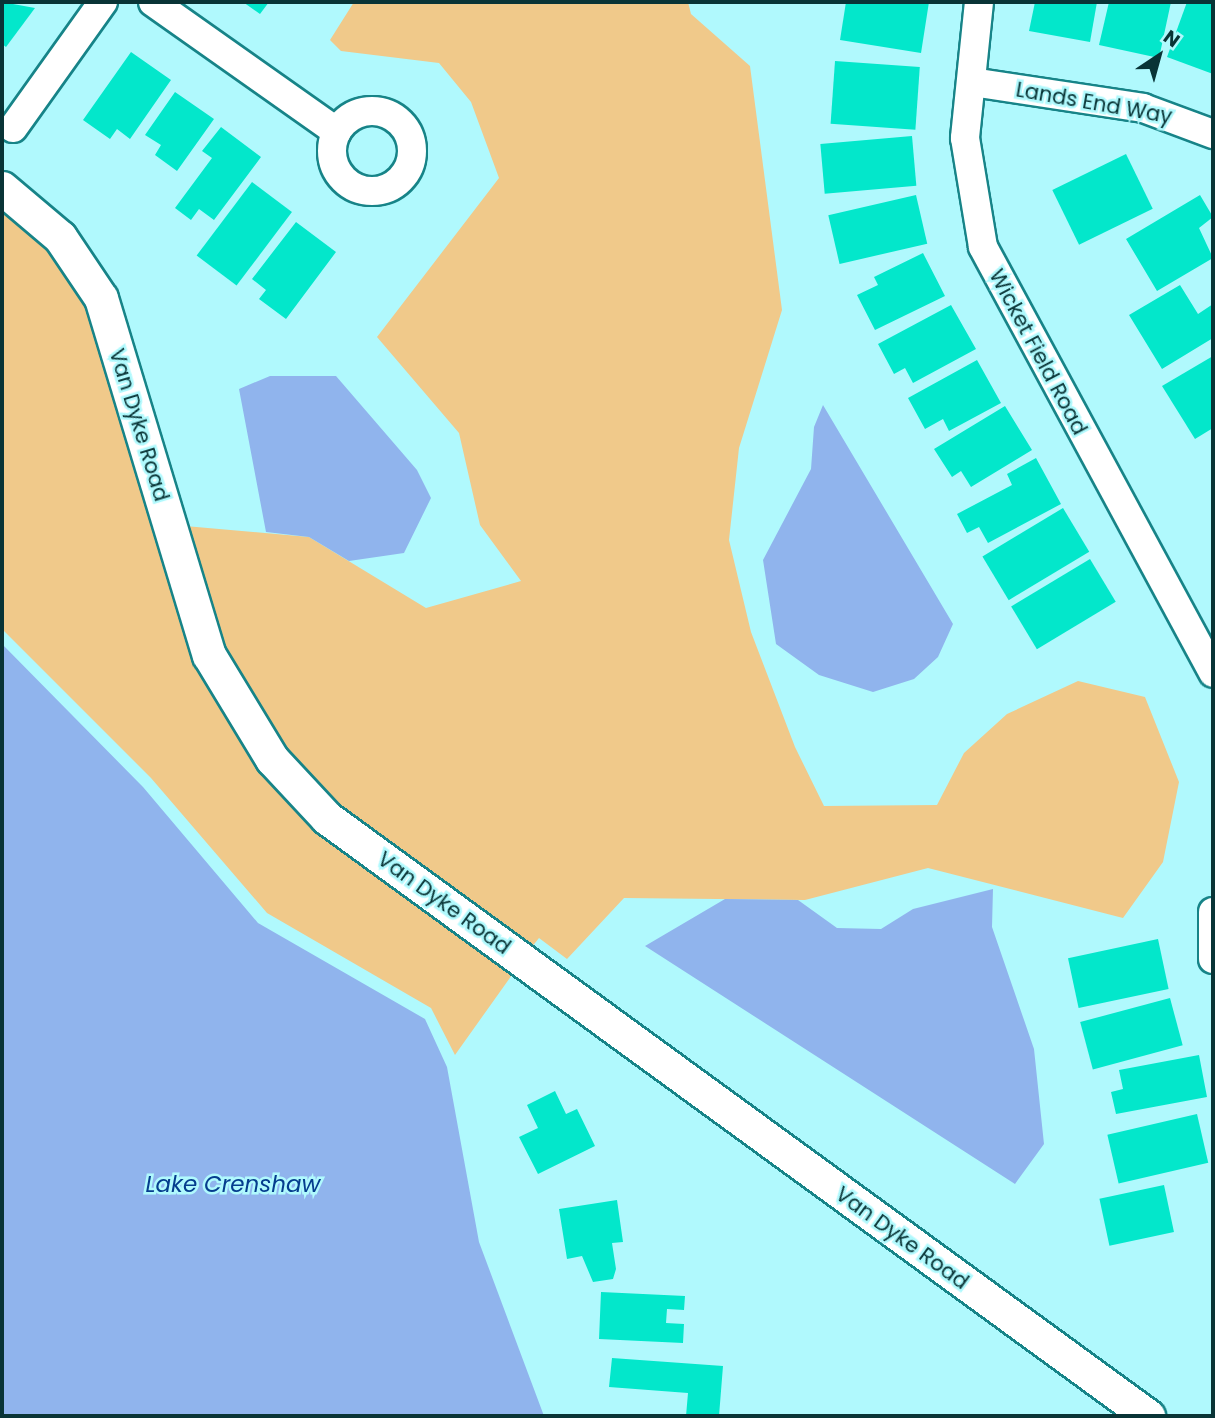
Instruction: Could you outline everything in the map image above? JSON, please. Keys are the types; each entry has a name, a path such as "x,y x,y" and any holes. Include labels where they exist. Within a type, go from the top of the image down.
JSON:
{"street":[{"path":"13,128 103,2"},
{"path":"153,2 337,132"},
{"name":"Wicket Field Road","path":"979,2 965,138 983,247 1213,673"},
{"name":"Lands End Way","path":"972,82 1143,108 1213,134"},
{"name":"Van Dyke Road","path":"2,188 60,237 101,298 209,654 271,759 327,818 1148,1416"},
{"path":"1213,912 1213,959"}],"shaded area":[{"path":"354,2 688,2 691,14 750,66 782,310 739,448 729,540 751,632 795,747 824,806 937,805 964,753 1007,714 1078,681 1145,697 1179,782 1163,862 1123,918 928,868 805,900 624,898 567,959 539,938 531,948 337,806 283,749 221,647 185,526 309,537 426,608 521,581 480,525 459,433 377,337 499,178 471,102 439,63 341,51 330,40"},
{"path":"2,206 49,247 89,305 260,767 514,972 455,1055 431,1008 267,913 151,778 2,629"}],"water":[{"path":"270,376 336,376 417,470 431,498 404,553 349,561 309,537 266,532 239,389"},
{"path":"823,405 953,624 938,657 914,679 873,692 819,675 776,644 763,560 811,469 814,427"},
{"name":"Lake Crenshaw","path":"2,644 143,787 258,923 425,1019 447,1067 479,1242 544,1416 2,1416"},
{"path":"993,889 992,927 1034,1049 1044,1144 1015,1184 645,946 725,899 798,900 837,928 881,929 913,909"}],"building":[{"path":"2,2 35,8 6,47 2,44"},
{"path":"243,2 269,2 260,14"},
{"path":"846,2 929,2 921,53 840,40"},
{"path":"1035,2 1097,2 1090,42 1029,31"},
{"path":"1109,2 1171,2 1159,58 1099,45"},
{"path":"1187,2 1213,2 1213,74 1167,57"},
{"path":"131,52 171,80 130,139 117,129 110,139 83,120"},
{"path":"835,61 920,67 915,130 831,124"},
{"path":"175,92 214,119 177,171 155,155 161,145 145,135"},
{"path":"221,127 261,157 214,220 199,209 191,220 175,208 212,158 202,151"},
{"path":"912,136 916,186 825,194 820,144"},
{"path":"1126,154 1153,209 1079,245 1052,190"},
{"path":"252,182 292,212 237,286 197,255"},
{"path":"916,195 927,244 840,264 828,215"},
{"path":"1200,195 1213,217 1199,228 1213,258 1157,291 1126,239"},
{"path":"296,222 336,252 286,319 259,299 266,290 252,279"},
{"path":"923,253 945,296 875,330 857,295 878,285 874,277"},
{"path":"1180,285 1198,314 1213,304 1213,338 1162,369 1129,315"},
{"path":"951,305 976,349 913,383 905,368 894,374 878,344"},
{"path":"1213,356 1213,428 1195,439 1162,386"},
{"path":"977,360 1001,403 949,431 943,419 925,429 908,398"},
{"path":"1005,406 1032,450 971,487 961,471 952,477 934,449"},
{"path":"1036,458 1061,504 988,543 979,527 967,533 957,514 1012,485 1007,474"},
{"path":"1063,508 1089,552 1009,600 982,556"},
{"path":"1090,559 1116,602 1037,649 1011,606"},
{"path":"1158,939 1169,989 1079,1008 1068,958"},
{"path":"1170,998 1183,1045 1093,1069 1080,1022"},
{"path":"1199,1055 1207,1097 1116,1114 1111,1092 1123,1089 1119,1070"},
{"path":"555,1091 566,1114 577,1109 595,1146 538,1174 519,1137 538,1128 527,1105"},
{"path":"1197,1114 1208,1163 1119,1183 1107,1135"},
{"path":"1164,1185 1174,1232 1109,1246 1099,1199"},
{"path":"617,1200 623,1242 612,1243 616,1269 613,1279 593,1282 582,1256 567,1259 559,1209"},
{"path":"601,1292 685,1296 684,1310 667,1309 666,1323 684,1324 683,1343 599,1339"},
{"path":"612,1358 723,1366 719,1416 686,1416 688,1393 609,1387"}]}
